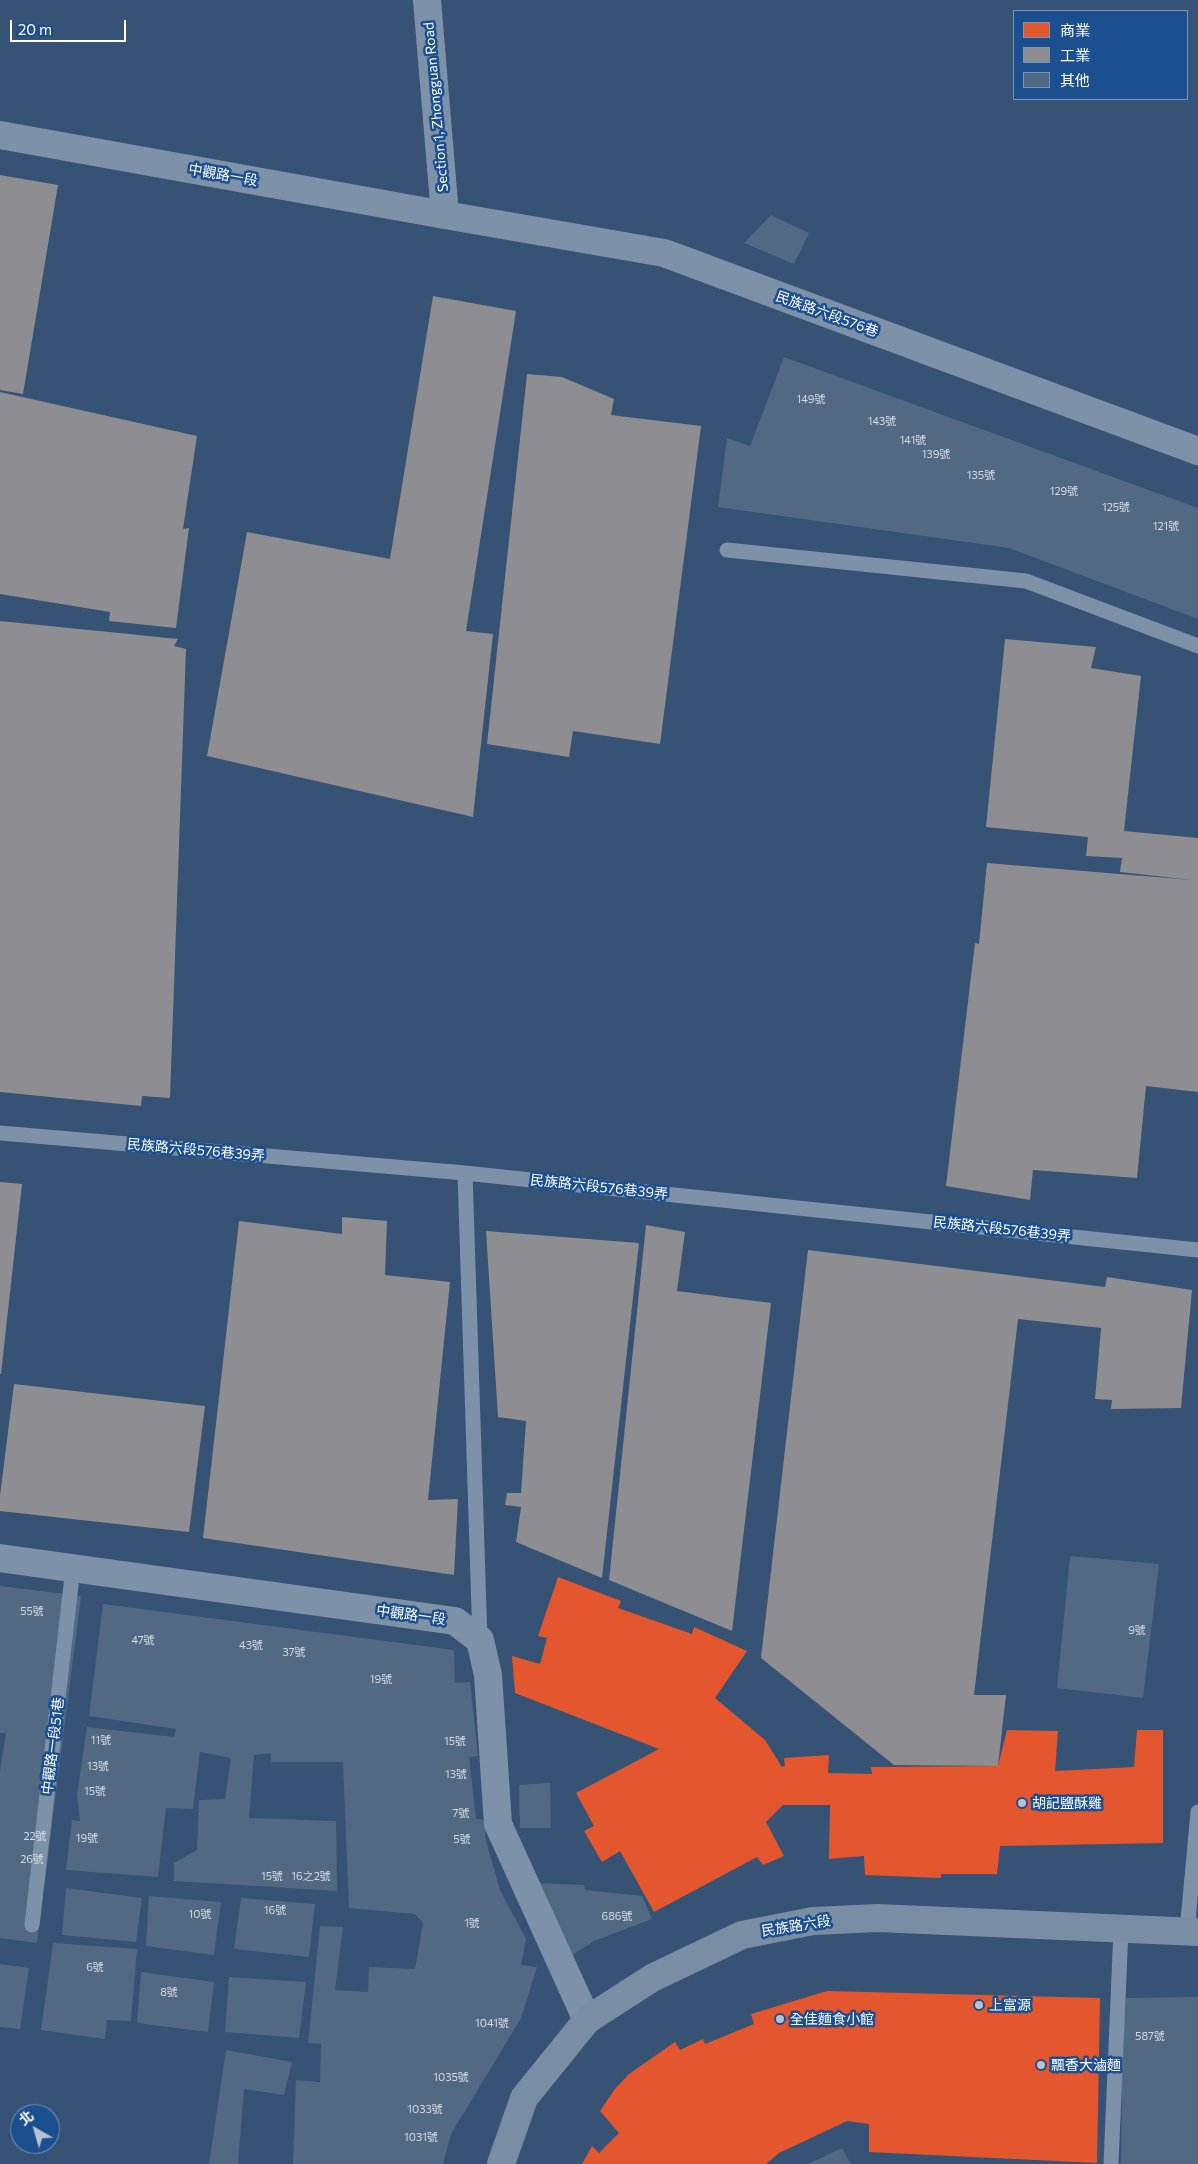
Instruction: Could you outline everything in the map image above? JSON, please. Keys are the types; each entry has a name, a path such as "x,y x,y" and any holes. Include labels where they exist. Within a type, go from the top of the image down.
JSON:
{"main road":[{"name":"民族路六段","path":"501,2164 524,2098 587,2020 652,1978 742,1935 813,1921 878,1918 1192,1932"}],"street":[{"name":"Section 1, Zhongguan Road","path":"427,0 445,215"},
{"name":"中觀路一段","path":"0,135 445,215"},
{"name":"民族路六段576巷","path":"445,215 664,253 1198,451"},
{"name":"中觀路一段","path":"0,1558 455,1621 480,1640"},
{"path":"480,1640 488,1675 498,1824 587,2020"}],"lane":[{"path":"726,550 1026,581 1198,646"},
{"name":"民族路六段576巷39弄","path":"0,1133 465,1173 1198,1250"},
{"path":"465,1173 480,1640"},
{"name":"中觀路一段51巷","path":"32,1925 73,1568"},
{"path":"1192,1932 1198,1812"},
{"path":"1111,2164 1121,1929"}],"building: 商業":[{"path":"558,1577 621,1601 618,1608 692,1634 694,1627 747,1651 715,1698 765,1740 782,1767 785,1766 784,1758 829,1755 828,1773 872,1774 871,1767 998,1766 1007,1730 1058,1731 1055,1771 1134,1767 1137,1730 1163,1730 1163,1843 1000,1846 997,1874 941,1874 941,1878 865,1875 864,1856 829,1859 830,1805 783,1805 766,1822 784,1856 763,1865 757,1857 654,1912 620,1851 602,1862 584,1831 594,1826 576,1793 659,1749 515,1693 512,1656 540,1664 547,1638 538,1636"},
{"path":"827,1991 1100,1998 1097,2163 869,2152 869,2124 847,2121 779,2153 766,2164 582,2164 592,2146 599,2153 619,2133 600,2111 614,2090 629,2074 675,2042 680,2050 703,2039 705,2044 754,2024 751,2014"}],"building: 工業":[{"path":"0,175 58,185 23,394 0,390"},
{"path":"433,296 516,311 466,631 493,634 473,817 207,756 247,532 390,559"},
{"path":"527,374 562,377 614,399 611,415 701,426 660,744 573,731 569,757 487,744"},
{"path":"0,392 197,436 183,529 189,528 176,628 109,621 110,612 0,594"},
{"path":"0,621 178,639 174,646 186,649 170,1098 142,1096 141,1106 0,1092"},
{"path":"1005,639 1096,647 1091,668 1141,676 1124,831 1198,838 1198,1092 1146,1086 1137,1178 1033,1170 1030,1200 946,1186 975,943 979,944 987,863 1192,880 1120,872 1122,858 1086,856 1088,837 986,827"},
{"path":"0,1182 22,1184 1,1374 0,1374"},
{"path":"342,1217 387,1221 385,1275 450,1282 428,1500 458,1499 454,1575 203,1538 239,1221 342,1234"},
{"path":"646,1225 685,1232 677,1291 771,1303 732,1631 609,1580"},
{"path":"486,1231 639,1243 602,1578 516,1542 521,1507 505,1505 507,1493 521,1493 526,1421 498,1417"},
{"path":"808,1250 1105,1287 1107,1277 1192,1290 1181,1408 1111,1409 1112,1400 1095,1399 1101,1328 1018,1319 974,1695 1006,1695 998,1766 894,1765 761,1658"},
{"path":"14,1384 205,1406 189,1532 0,1511 0,1496"}],"building: 其他":[{"path":"771,215 809,233 794,264 744,243"},
{"path":"784,357 1198,508 1198,619 1009,548 718,507 727,438 750,446"},
{"path":"1070,1556 1159,1564 1143,1698 1057,1688"},
{"path":"0,1586 81,1596 37,1943 0,1938 0,1771 6,1733 0,1733"},
{"path":"103,1604 454,1650 455,1683 470,1682 478,1756 469,1757 476,1819 488,1820 485,1837 500,1890 526,1939 521,1965 537,1967 521,2018 451,2134 443,2164 293,2164 296,2080 320,2082 321,2044 308,2043 320,1926 343,1927 335,1990 368,1992 369,1967 415,1969 423,1923 415,1914 349,1908 343,1762 271,1762 271,1753 254,1755 249,1818 336,1821 337,1891 174,1881 174,1863 197,1850 199,1800 225,1799 231,1758 200,1752 193,1809 166,1808 158,1877 66,1870 72,1820 80,1821 77,1795 87,1727 174,1737 176,1729 89,1716"},
{"path":"550,1783 551,1828 520,1828 519,1785"},
{"path":"534,1883 584,1885 585,1890 642,1896 652,1919 594,1941 569,1957"},
{"path":"66,1888 142,1898 136,1942 62,1935"},
{"path":"149,1896 221,1902 214,1955 146,1946"},
{"path":"241,1898 315,1904 309,1957 234,1949"},
{"path":"53,1943 137,1949 131,2021 107,2020 105,2039 41,2030"},
{"path":"0,1964 29,1968 20,2029 0,2027"},
{"path":"141,1972 214,1982 208,2032 137,2023"},
{"path":"229,1977 306,1982 299,2038 225,2032"},
{"path":"1198,1997 1198,2164 1121,2164 1123,1998"},
{"path":"226,2050 292,2062 284,2095 244,2089 238,2164 209,2164"},
{"path":"842,2148 851,2164 808,2164"}],"place":[{"name":"胡記鹽酥雞","path":"1022,1803"},
{"name":"上富源","path":"979,2005"},
{"name":"全佳麵食小館","path":"780,2019"},
{"name":"飄香大滷麵","path":"1041,2065"}]}
